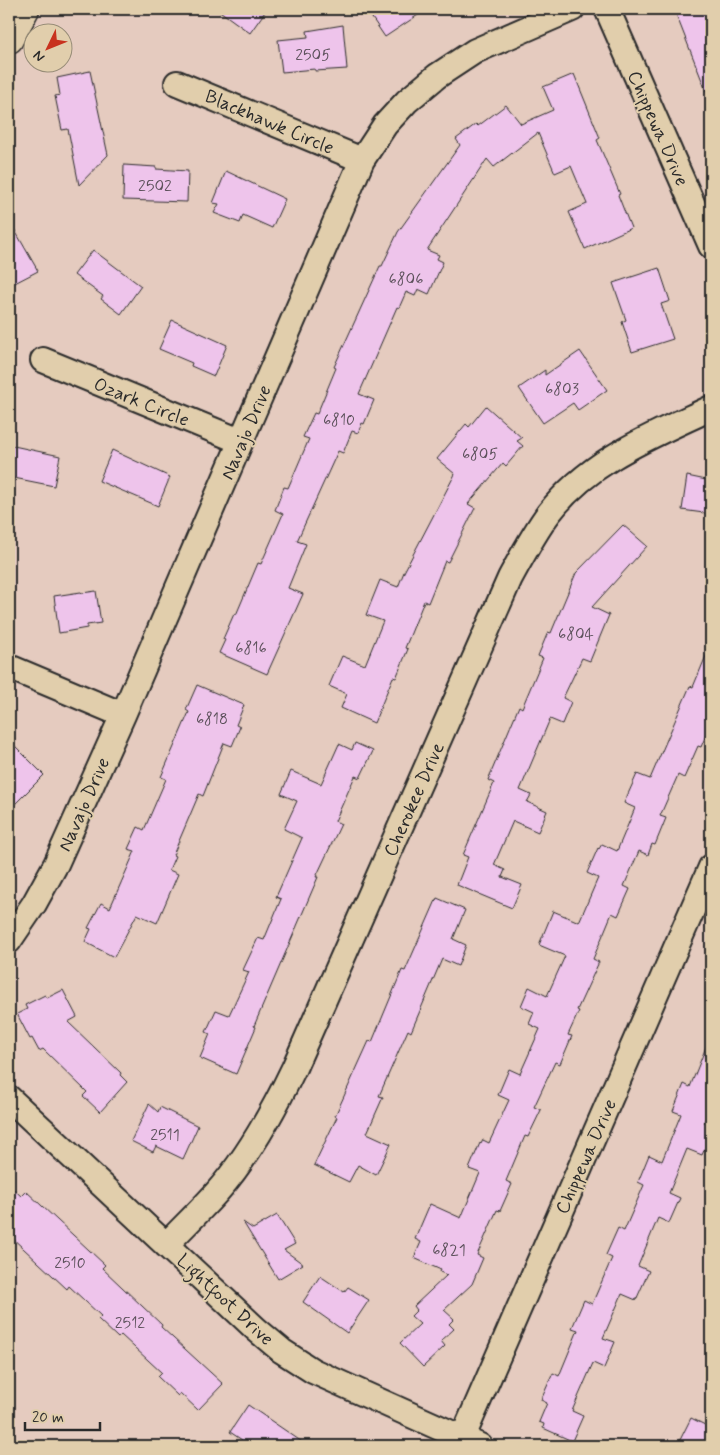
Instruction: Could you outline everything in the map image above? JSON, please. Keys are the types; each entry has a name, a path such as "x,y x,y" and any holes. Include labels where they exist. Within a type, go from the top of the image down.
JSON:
{"street":[{"name":"Navajo Drive","path":"9,940 34,904 56,864 123,716 362,160 385,125 407,101 437,76 475,51 572,9"},
{"name":"Chippewa Drive","path":"607,9 711,246"},
{"name":"Blackhawk Circle","path":"177,83 362,160"},
{"name":"Ozark Circle","path":"43,360 240,442"},
{"name":"Cherokee Drive","path":"166,1245 218,1191 245,1155 272,1113 294,1068 510,578 530,540 550,512 602,463 634,444 711,408"},
{"path":"9,667 123,716"},
{"name":"Chippewa Drive","path":"467,1444 711,866"},
{"name":"Lightfoot Drive","path":"9,1098 257,1330 282,1351 313,1371 467,1444"}],"building":[{"path":"217,9 267,9 250,33"},
{"path":"366,9 427,9 385,37"},
{"path":"674,9 711,9 711,101 710,101"},
{"path":"343,25 347,69 282,72 278,40 308,37 307,31"},
{"path":"90,71 108,155 79,185 68,129 62,130 55,96 60,95 57,78"},
{"path":"574,74 600,138 597,140 620,194 618,195 631,228 585,249 569,212 587,204 571,166 555,173 538,133 494,167 487,159 427,250 439,255 437,259 443,262 429,294 418,289 415,296 406,292 399,308 397,307 359,394 374,400 358,433 352,431 343,453 338,451 297,541 306,544 288,588 303,594 267,674 219,653 234,614 236,615 258,563 261,564 283,514 275,510 284,487 288,488 309,439 303,437 314,413 317,414 336,368 334,367 380,266 382,266 398,232 460,145 456,139 476,124 478,126 506,105 521,124 553,110 543,87"},
{"path":"124,165 188,171 187,202 123,200"},
{"path":"226,171 285,199 272,228 243,215 240,223 214,213 219,204 213,203"},
{"path":"9,220 38,271 9,286"},
{"path":"93,250 141,286 121,314 101,299 103,296 74,275"},
{"path":"659,268 670,301 661,304 673,339 632,352 622,322 626,320 613,283"},
{"path":"172,320 227,345 214,376 191,366 192,363 159,349"},
{"path":"580,351 607,390 578,410 573,403 543,423 519,388 545,370 545,375"},
{"path":"486,406 522,438 517,441 523,446 506,466 503,463 468,504 475,508 448,562 445,561 428,603 424,601 405,648 408,649 396,678 393,677 374,723 341,708 347,694 329,686 342,656 365,665 383,621 366,615 380,580 398,587 455,474 437,459 466,424 469,427"},
{"path":"9,445 60,456 54,486 9,477"},
{"path":"112,450 170,477 158,506 99,481"},
{"path":"687,476 711,481 711,514 682,510"},
{"path":"623,525 647,546 592,607 609,615 590,661 582,658 563,698 571,702 562,724 550,719 520,790 531,795 527,802 547,811 538,832 513,821 494,865 505,870 502,877 522,885 512,908 457,885 468,857 463,855 494,783 488,780 519,706 522,708 543,658 538,656 548,632 551,633 576,573"},
{"path":"96,591 101,623 87,625 87,628 59,633 54,596"},
{"path":"711,644 711,723 701,747 698,746 684,778 678,775 660,816 666,818 655,845 652,844 648,855 639,851 624,886 630,889 618,916 612,913 593,959 599,962 577,1010 579,1011 568,1035 572,1036 560,1064 555,1062 534,1107 541,1110 528,1137 525,1136 506,1181 512,1184 500,1211 497,1210 477,1255 483,1258 472,1284 444,1310 454,1319 449,1324 454,1329 441,1341 445,1346 423,1367 400,1343 420,1324 411,1316 417,1310 414,1306 447,1275 440,1272 441,1270 414,1258 421,1242 415,1239 430,1204 461,1218 480,1173 469,1169 480,1143 483,1140 489,1143 509,1100 498,1095 509,1069 520,1074 540,1029 529,1024 534,1012 521,1006 529,987 547,996 565,956 539,945 553,911 579,922 598,878 587,873 598,848 602,844 617,851 635,808 624,803 637,774 650,779 690,686 693,687"},
{"path":"197,685 244,705 236,725 240,727 232,746 224,743 203,796 199,794 173,855 175,856 169,870 178,874 157,923 137,914 114,957 85,942 91,929 88,928 101,903 110,908 135,851 128,849 138,827 144,830 166,779 161,777 189,712 186,710"},
{"path":"9,740 44,775 9,810"},
{"path":"355,743 373,751 360,778 355,776 335,821 341,824 316,877 318,877 254,1026 256,1027 236,1074 200,1058 210,1034 206,1032 216,1010 229,1015 249,972 243,970 258,938 264,940 281,899 276,897 302,838 284,829 297,801 281,794 291,771 321,784 339,744 352,750"},
{"path":"437,898 465,910 453,939 466,945 458,966 442,959 411,1032 408,1030 379,1096 383,1097 367,1133 391,1144 376,1175 358,1165 349,1182 314,1165 337,1117 335,1116 369,1041 372,1042 402,970 405,971"},
{"path":"63,990 77,1017 68,1022 121,1073 120,1075 127,1082 100,1112 83,1096 87,1092 43,1049 39,1051 32,1038 30,1039 17,1014 27,1009 25,1005 45,995 47,998"},
{"path":"710,1037 711,1104 704,1122 711,1125 711,1134 702,1155 687,1149 669,1193 680,1198 669,1223 658,1218 638,1266 649,1271 636,1300 622,1294 603,1338 615,1342 604,1368 593,1363 572,1411 583,1416 572,1441 543,1428 544,1424 539,1422 547,1403 541,1400 553,1373 559,1376 578,1330 572,1328 584,1300 592,1304 612,1258 606,1255 618,1228 624,1231 644,1185 638,1182 649,1155 662,1161 681,1114 673,1111 684,1084 690,1087"},
{"path":"149,1104 158,1112 160,1107 198,1126 183,1159 156,1146 153,1152 131,1141"},
{"path":"9,1185 21,1196 26,1191 105,1265 102,1268 162,1325 161,1327 223,1384 198,1410 180,1393 178,1396 158,1377 162,1373 121,1335 118,1338 98,1319 101,1316 69,1286 67,1289 9,1235"},
{"path":"277,1215 295,1244 284,1250 303,1264 278,1279 243,1222 253,1229"},
{"path":"320,1276 344,1292 348,1287 369,1300 347,1333 303,1302"},
{"path":"248,1405 308,1446 251,1446 230,1432"},
{"path":"691,1418 711,1428 711,1446 677,1446"}]}
